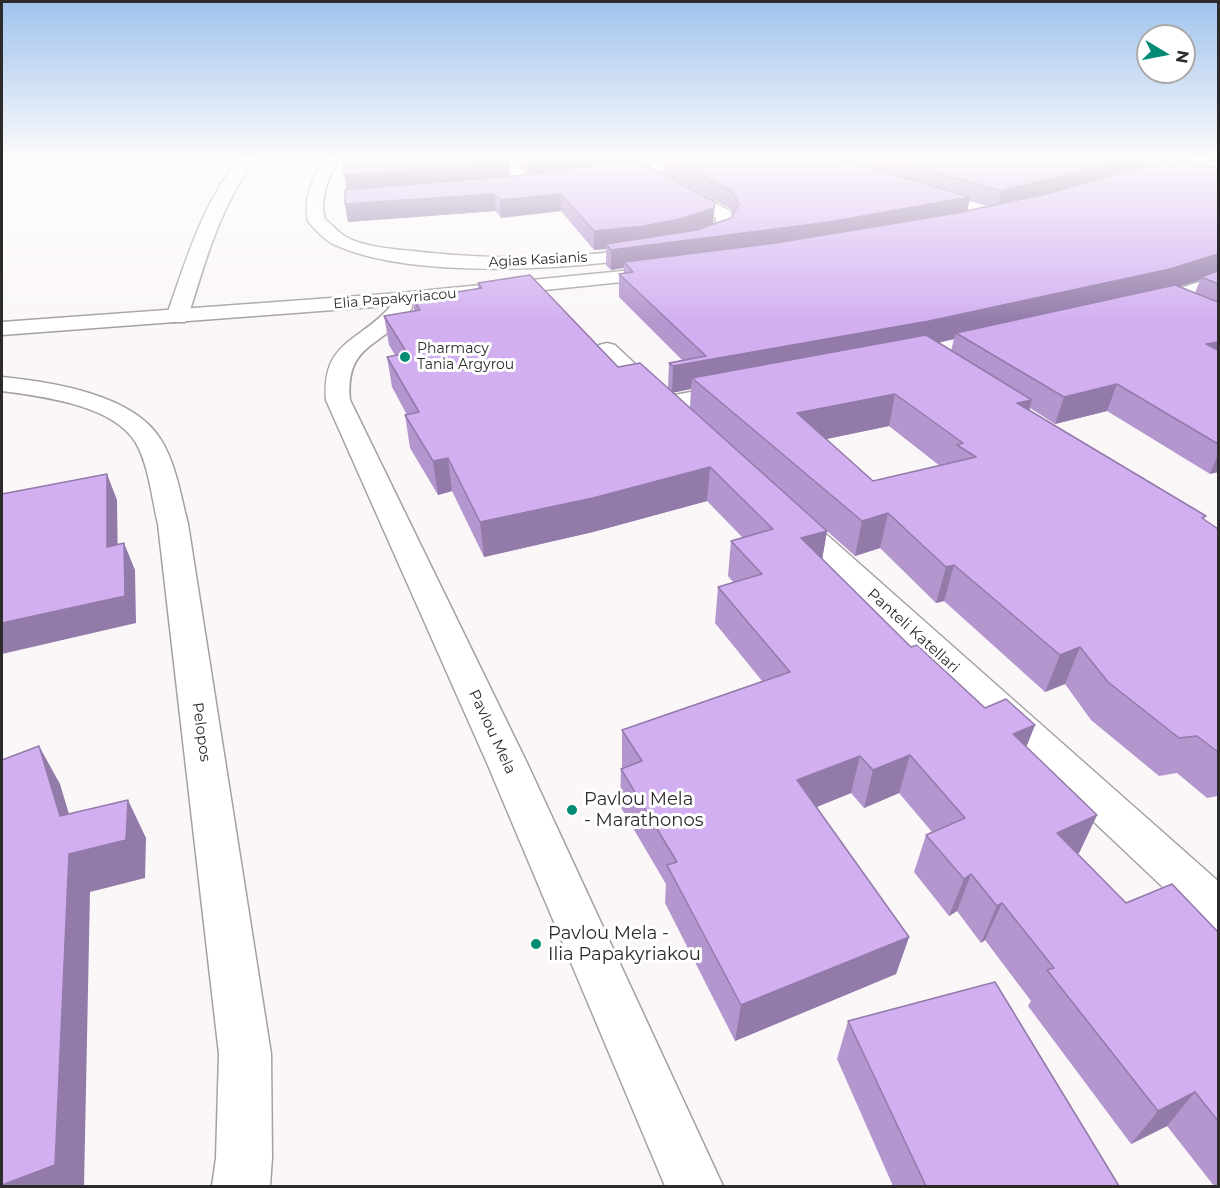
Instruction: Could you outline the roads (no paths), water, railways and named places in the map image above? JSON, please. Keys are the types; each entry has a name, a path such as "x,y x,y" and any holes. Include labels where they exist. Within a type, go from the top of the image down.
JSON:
{"street":[{"path":"177,317 215,212"},
{"name":"Agias Kasianis","path":"316,212 317,221 322,228 347,242 387,254 457,262 511,263 606,256 696,243 723,231 726,222 721,212"},
{"name":"Elia Papakyriacou","path":"2,329 400,299 629,278 685,270"},
{"path":"1133,307 1168,299 1218,282"},
{"name":"Pavlou Mela","path":"400,299 401,308 394,318 363,340 339,366 335,375 338,400 507,763 694,1186"},
{"path":"1168,299 1198,313"},
{"path":"607,350 691,428"},
{"name":"Pelopos","path":"2,384 51,390 100,406 128,422 148,440 173,524 245,1054 244,1158 241,1186"},
{"path":"665,404 759,386"},
{"name":"Panteli Katellari","path":"771,500 1213,900"}],"place":[{"name":"Pharmacy Tania Argyrou","path":"405,357"},
{"name":"Pavlou Mela - Marathonos","path":"572,810"},
{"name":"Pavlou Mela - Ilia Papakyriakou","path":"536,944"}]}
